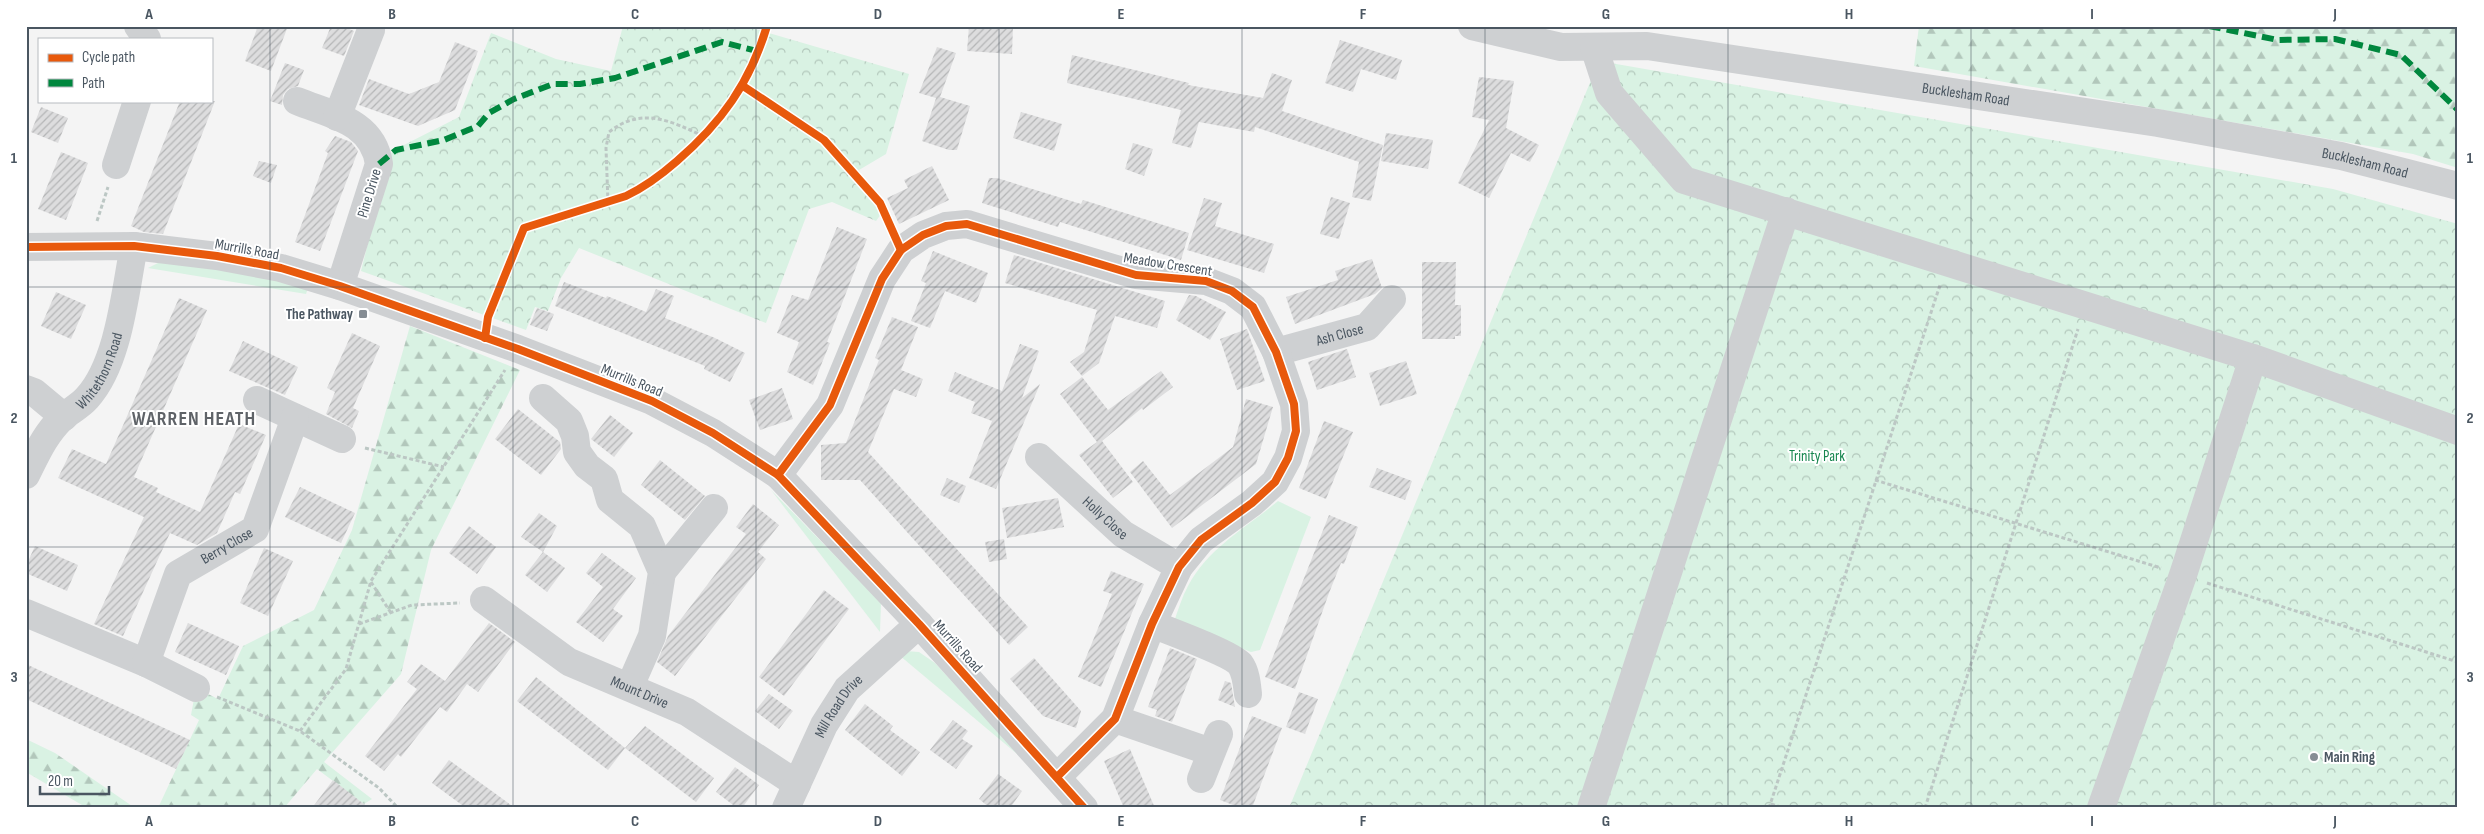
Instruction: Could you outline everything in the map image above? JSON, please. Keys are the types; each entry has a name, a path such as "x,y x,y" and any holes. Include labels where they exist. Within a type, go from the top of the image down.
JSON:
{"street":[{"path":"138,26 146,38"},
{"name":"Bucklesham Road","path":"1472,26 1560,48 1594,48 1649,36 2341,156 2458,186"},
{"path":"337,117 371,30"},
{"path":"1594,48 1609,93 1684,180 1948,261 2253,358 2458,431"},
{"name":"Pine Drive","path":"296,101 337,117 367,133 377,149 379,164 340,286"},
{"path":"116,165 137,102"},
{"path":"1591,808 1786,211"},
{"name":"Meadow Crescent","path":"778,475 830,405 882,279 901,250 923,235 946,226 967,224 1136,275 1206,281 1232,291 1253,307 1276,352 1294,404 1296,431 1288,458 1275,482 1252,503 1202,540 1179,567 1152,624 1115,719 1057,777"},
{"name":"Murrills Road","path":"26,247 134,246 217,256 262,265 340,286 518,350 652,402 713,433 778,475 919,624 1084,808"},
{"name":"Whitethorn Road","path":"26,475 44,437 87,398 102,375 117,335 134,246"},
{"name":"Ash Close","path":"1276,352 1367,327 1392,299"},
{"path":"2101,808 2183,575 2253,358"},
{"path":"26,389 34,392 64,417"},
{"path":"543,398 569,421 575,436 577,452 587,466 604,479 610,500 642,526 662,572"},
{"path":"257,400 342,439"},
{"name":"Berry Close","path":"146,663 178,574 255,529 295,418"},
{"name":"Holly Close","path":"1038,457 1123,534 1179,567"},
{"path":"630,686 652,636 662,572 714,508"},
{"name":"Mount Drive","path":"484,600 569,662 630,686 688,712 791,796"},
{"path":"26,613 146,663 196,688"},
{"name":"Mill Road Drive","path":"791,796 824,725 847,688 919,624"},
{"path":"1152,624 1222,654 1239,664 1245,675 1248,694"},
{"path":"1115,719 1215,743 1202,779"}],"path":[{"path":"608,203 606,148 609,132 622,122 650,117 670,121 707,134 697,144"},
{"path":"89,246 116,165"},
{"path":"599,205 617,199"},
{"path":"1784,808 1770,806 1948,261"},
{"path":"1924,808 2086,305"},
{"path":"300,731 346,669 371,581 518,350"},
{"path":"342,439 374,451 444,467"},
{"path":"1875,480 2458,662"},
{"path":"371,581 391,613"},
{"path":"359,624 412,605 484,600"},
{"path":"196,688 300,731 379,788 398,808"}],"green space":[{"path":"623,26 745,26 909,74 886,154 859,170 881,214 876,221 832,202 809,209 766,323 579,248 561,278 548,311 535,307 526,330 361,271 390,154 459,117 491,33 556,59 611,71"},
{"path":"1919,26 2458,26 2458,168 2413,154 1914,66"},
{"name":"Trinity Park","path":"1599,61 2333,189 2458,224 2458,808 1289,808"},
{"path":"160,262 239,271 308,288 306,294 148,268"},
{"path":"410,326 520,370 431,550 401,674 324,762 372,799 364,804 317,769 284,808 158,808 199,720 191,715 196,688 218,699 243,646 314,610 352,530"},
{"path":"771,490 881,603 880,632"},
{"path":"1278,501 1311,517 1260,650 1251,652 1174,622 1188,586 1206,560 1228,539"},
{"path":"905,651 919,652 935,663 1022,758 899,655"},
{"path":"26,739 55,753 135,808 87,808 26,772"}],"building":[{"path":"258,26 288,26 271,71 245,61"},
{"path":"331,26 342,26 354,31 344,56 322,48"},
{"path":"969,26 1013,26 1012,54 967,51"},
{"path":"1340,40 1402,60 1396,80 1361,69 1353,92 1325,83"},
{"path":"455,42 478,51 455,110 418,126 359,105 369,79 409,94 439,82"},
{"path":"937,47 956,53 940,97 970,106 957,150 949,150 922,141 936,98 919,93"},
{"path":"1072,55 1189,83 1188,85 1263,98 1272,73 1292,80 1282,111 1383,145 1371,201 1352,197 1359,162 1255,127 1254,132 1199,122 1191,148 1172,143 1181,110 1067,83"},
{"path":"285,63 304,70 298,86 288,89 283,95 282,105 270,101"},
{"path":"1479,77 1514,81 1506,128 1539,145 1530,162 1511,153 1489,198 1458,183 1489,120 1472,117"},
{"path":"215,101 163,234 144,232 131,226 180,102"},
{"path":"41,107 68,118 58,143 31,132"},
{"path":"1021,112 1062,124 1054,151 1013,138"},
{"path":"1386,133 1433,140 1428,169 1381,161"},
{"path":"335,136 351,142 358,151 320,251 295,242 328,153 325,151"},
{"path":"1133,143 1153,149 1144,176 1125,169"},
{"path":"61,152 88,163 66,220 38,209"},
{"path":"259,161 277,165 271,183 253,176"},
{"path":"932,166 949,200 899,224 887,198 908,188 904,180"},
{"path":"989,178 997,178 1081,204 1083,200 1189,233 1181,260 1060,222 1058,227 982,203"},
{"path":"1331,197 1350,203 1339,239 1320,234"},
{"path":"1204,198 1222,203 1215,226 1274,244 1264,273 1187,250"},
{"path":"837,227 867,239 827,342 830,343 813,385 787,372 799,342 777,333 792,295 808,300"},
{"path":"933,251 988,273 976,303 945,291 930,328 911,321 926,283 921,281"},
{"path":"1014,255 1165,301 1157,328 1115,316 1099,363 1082,376 1070,362 1084,352 1097,310 1005,283"},
{"path":"1372,259 1382,288 1375,294 1295,324 1286,297 1338,280 1335,271"},
{"path":"1422,262 1456,262 1455,305 1461,305 1461,336 1455,336 1455,339 1422,339"},
{"path":"564,282 606,298 607,296 646,312 656,289 674,296 665,318 715,338 745,353 730,382 704,369 705,366 555,306"},
{"path":"56,292 86,305 71,339 41,326"},
{"path":"1189,295 1196,296 1226,312 1210,340 1176,320"},
{"path":"179,298 207,310 134,477 158,488 156,492 200,512 239,424 266,435 240,494 235,492 217,533 197,545 170,533 123,636 94,624 144,517 58,478 72,449 106,464"},
{"path":"537,308 554,314 547,331 530,325"},
{"path":"892,317 918,327 901,370 923,379 916,397 894,389 868,452 1028,627 1009,645 860,480 821,480 821,445 846,443 879,360 875,358"},
{"path":"1247,329 1265,381 1237,390 1220,339"},
{"path":"352,333 380,346 353,408 359,411 352,428 326,414 335,392 327,388"},
{"path":"243,341 298,367 285,395 229,371"},
{"path":"1020,344 1039,351 1022,398 1040,384 996,489 969,478 992,421 971,413 975,402 948,391 955,372 1002,391"},
{"path":"1347,349 1356,377 1317,390 1308,362"},
{"path":"1406,361 1417,394 1380,406 1369,373"},
{"path":"1161,371 1173,387 1143,410 1142,408 1102,441 1133,482 1113,498 1079,455 1097,442 1060,394 1082,377 1108,410"},
{"path":"782,388 793,419 760,430 749,400"},
{"path":"1246,399 1273,407 1256,464 1172,528 1130,472 1143,461 1170,495 1233,447"},
{"path":"518,409 560,442 561,449 541,475 495,439"},
{"path":"610,415 633,433 614,457 591,439"},
{"path":"1324,421 1353,432 1326,499 1299,488"},
{"path":"660,460 705,496 685,520 641,485"},
{"path":"1377,468 1412,481 1405,500 1369,487"},
{"path":"947,478 966,486 959,503 940,495"},
{"path":"300,487 355,513 341,543 285,517"},
{"path":"1058,498 1064,527 1007,538 1002,508"},
{"path":"753,504 779,525 758,552 766,559 675,676 657,662 668,636 746,534 736,527"},
{"path":"539,513 557,526 543,552 521,537"},
{"path":"1329,515 1358,527 1344,564 1341,563 1329,593 1295,689 1265,677"},
{"path":"469,526 496,547 477,574 449,553"},
{"path":"1004,539 1007,559 989,562 985,542"},
{"path":"35,546 78,565 67,591 26,573 26,566"},
{"path":"264,548 293,561 268,616 240,603"},
{"path":"543,552 565,568 547,592 525,575"},
{"path":"602,553 636,578 613,609 623,616 603,642 576,622 603,587 586,573"},
{"path":"1111,571 1144,584 1101,687 1078,677 1112,594 1103,591"},
{"path":"824,590 849,609 784,696 759,677"},
{"path":"188,623 239,646 226,675 175,652"},
{"path":"489,623 515,642 478,692 467,684 447,712 440,707 401,757 398,754 384,771 365,756 417,689 407,682 421,664 445,681"},
{"path":"1170,648 1197,659 1172,722 1155,716 1157,710 1148,707"},
{"path":"1034,658 1081,711 1076,728 1043,716 1010,679"},
{"path":"26,664 190,740 176,769 26,699"},
{"path":"536,677 625,748 608,770 517,701"},
{"path":"1225,681 1231,683 1235,707 1218,700"},
{"path":"1299,692 1318,699 1305,734 1286,727"},
{"path":"769,694 793,711 779,729 755,711"},
{"path":"865,704 893,726 890,730 920,752 902,776 845,730"},
{"path":"1252,716 1282,728 1252,808 1241,808 1220,800"},
{"path":"953,720 968,731 962,739 973,746 956,769 930,750"},
{"path":"645,726 714,778 696,802 625,748"},
{"path":"1130,749 1155,808 1124,808 1104,761"},
{"path":"449,760 515,808 466,808 432,783"},
{"path":"735,767 759,785 742,808 737,808 716,792"},
{"path":"998,774 1022,791 1010,808 990,808 979,799"},
{"path":"333,780 369,808 312,808"}],"marked path":[{"path":"2209,26 2278,40 2335,39 2401,55 2458,110"},
{"path":"379,164 396,150 444,140 478,126 489,113 514,99 553,84 580,84 615,78 722,42 757,51"}],"cycle path":[{"path":"485,338 488,317 524,228 626,196 659,176 693,147 732,101 752,66 767,26"},
{"path":"743,86 824,140 880,203 901,250"},
{"path":"778,475 830,405 882,279 901,250 923,235 946,226 967,224 1136,275 1206,281 1232,291 1253,307 1276,352 1294,404 1296,431 1288,458 1275,482 1252,503 1201,540 1179,567 1152,624 1115,719 1057,777"},
{"path":"26,247 134,246 217,256 281,268 340,286 518,349 652,401 713,433 778,475 919,624 1084,808"}],"place":[{"name":"The Pathway","path":"363,314"},
{"name":"Main Ring","path":"2314,757"}],"district":[{"name":"WARREN HEATH","path":"194,418"}]}
